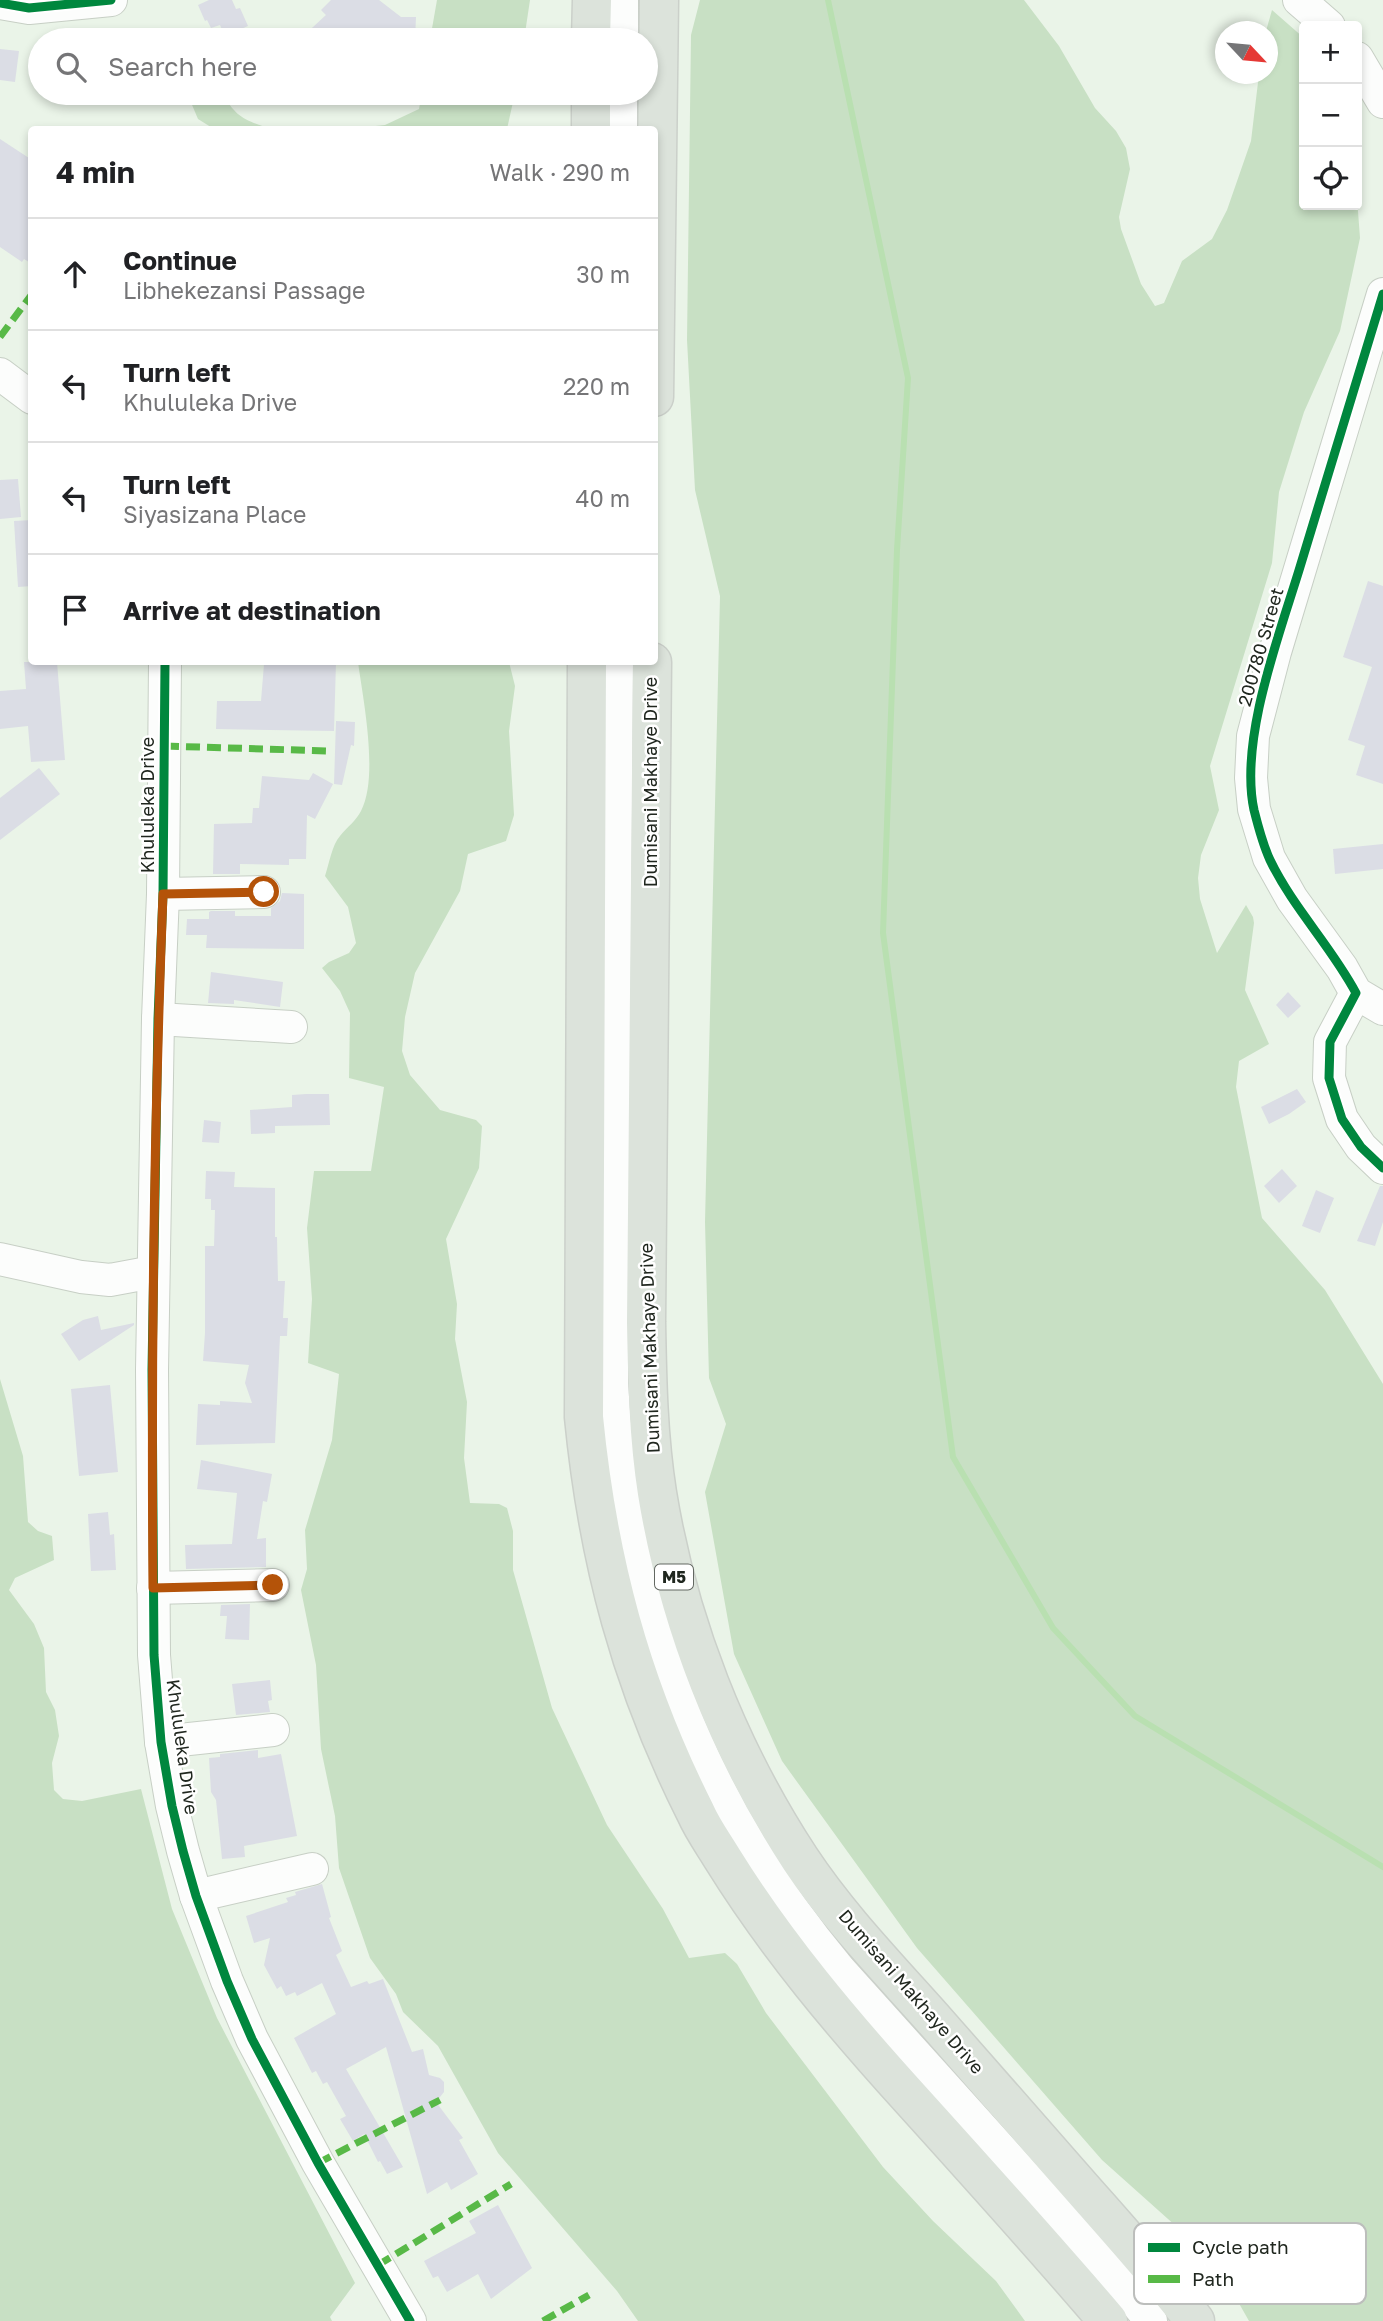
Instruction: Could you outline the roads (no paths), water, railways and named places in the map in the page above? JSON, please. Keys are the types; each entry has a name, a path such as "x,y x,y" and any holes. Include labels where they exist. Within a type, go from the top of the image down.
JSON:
{"main road":[{"path":"592,0 592,28"},
{"path":"658,79 659,0"},
{"path":"591,105 591,126"},
{"path":"657,126 658,105"},
{"path":"587,665 583,1405 596,1511 607,1573 621,1625 661,1737 696,1815 750,1903 837,2017 1108,2321"},
{"name":"Dumisani Makhaye Drive","path":"652,665 646,1322 648,1405 655,1479 666,1541 691,1637 761,1793 801,1861 863,1943 1134,2246"},
{"name":"Dumisani Makhaye Drive","path":"1182,2304 1195,2321"}],"street":[{"path":"0,3 24,8 111,0"},
{"path":"622,0 622,28"},
{"path":"1299,0 1323,21"},
{"path":"1362,66 1383,102"},
{"path":"621,105 621,126"},
{"name":"200780 Street","path":"1383,294 1275,652 1253,736 1251,778 1254,808 1269,858 1292,899 1342,968 1356,993 1383,1009"},
{"path":"0,374 28,395"},
{"name":"Khululeka Drive","path":"165,665 163,894 153,1272 153,1588 161,1742 172,1806 195,1896 252,2039 318,2163 410,2321"},
{"path":"617,665 612,1383 623,1494 635,1557 653,1627 668,1673 707,1765 748,1843 807,1930 1107,2267 1134,2301"},
{"path":"163,894 264,892"},
{"path":"1356,993 1330,1042 1329,1078 1342,1119 1361,1147 1383,1168"},
{"path":"158,1019 291,1027"},
{"path":"0,1259 82,1277 110,1280 153,1272"},
{"path":"153,1588 273,1585"},
{"path":"161,1742 273,1730"},
{"path":"195,1896 312,1869"},
{"path":"1136,2304 1150,2321"}],"waterway":[{"path":"828,0 908,378 897,550 883,933 953,1457 1053,1628 1135,1716 1383,1867"}]}
